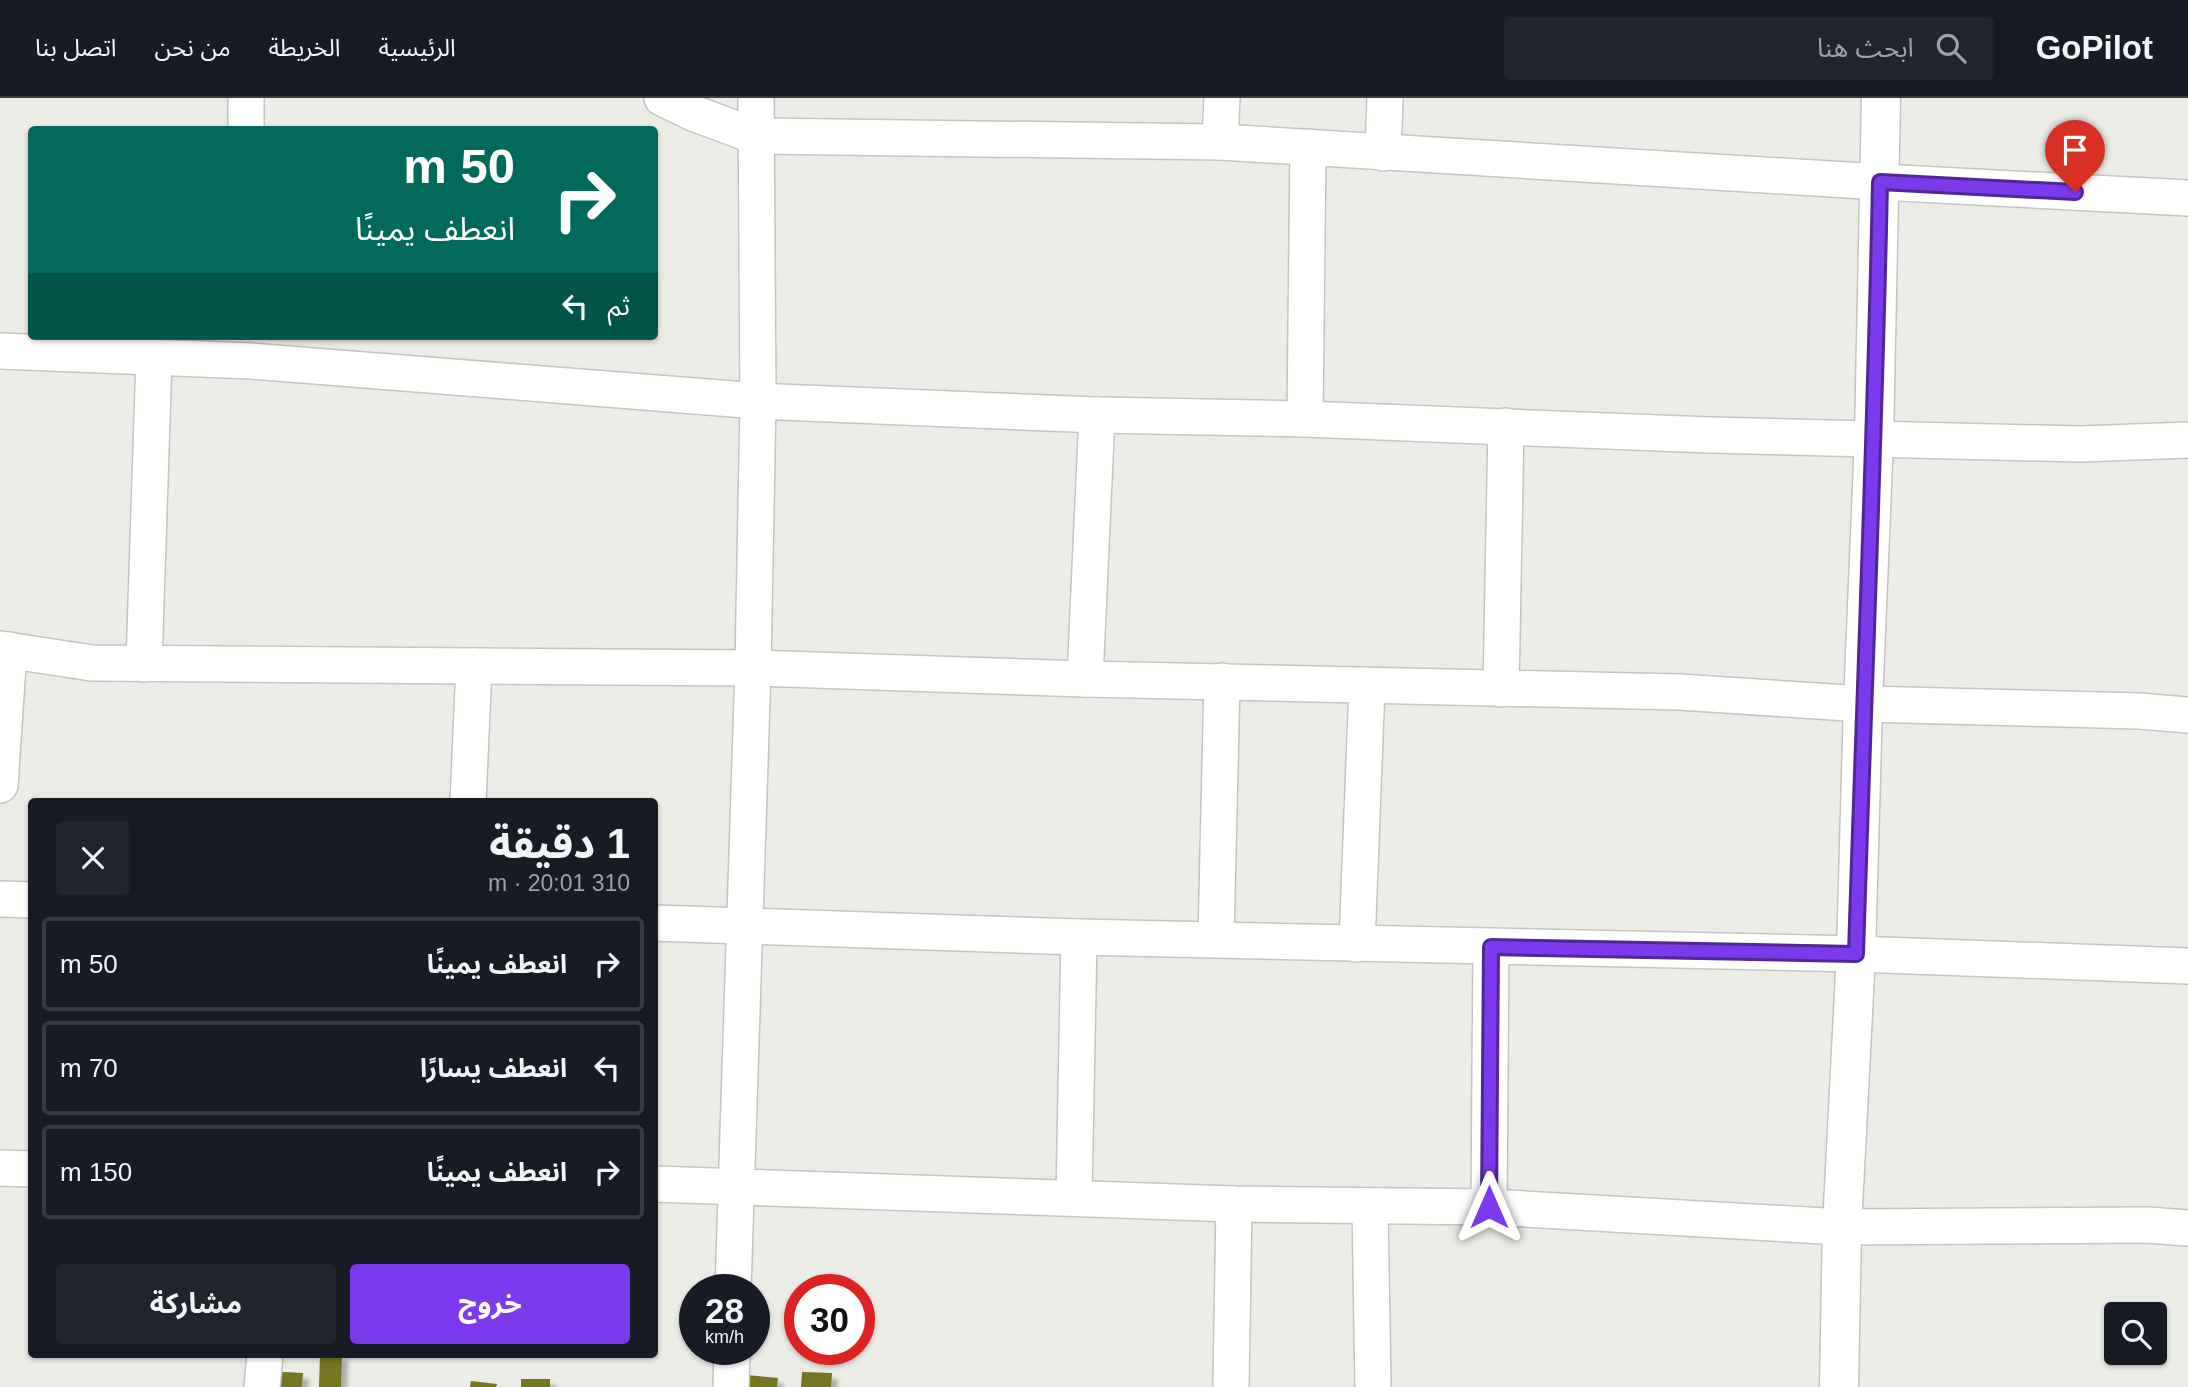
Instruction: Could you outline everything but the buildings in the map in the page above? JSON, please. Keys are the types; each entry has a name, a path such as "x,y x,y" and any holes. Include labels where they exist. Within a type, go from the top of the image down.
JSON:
{"street":[{"path":"246,98 246,126"},
{"path":"662,98 693,113 755,136 1220,142 2188,198"},
{"path":"733,1274 753,668 758,401 756,98"},
{"path":"1220,142 1222,98"},
{"path":"1383,153 1385,98"},
{"path":"1839,1387 1842,1227 1856,954 1874,438 1881,98"},
{"path":"1305,419 1308,147"},
{"path":"0,351 154,358 251,348 758,401 1097,415 1305,419 1710,435 2080,444 2188,440"},
{"path":"144,664 154,358"},
{"path":"1085,679 1097,415"},
{"path":"1501,690 1507,426"},
{"path":"0,785 5,649 92,663 753,668 1501,690 1679,692 1863,704 2139,711 2188,715"},
{"path":"468,798 474,666"},
{"path":"1216,939 1222,681"},
{"path":"1357,944 1367,685"},
{"path":"0,899 28,900"},
{"path":"658,923 1079,937 1856,954 2188,966"},
{"path":"1074,1197 1079,937"},
{"path":"1489,1207 1491,947"},
{"path":"0,1168 28,1169"},
{"path":"658,1184 1234,1204 1489,1207 1842,1227 2148,1225 2188,1228"},
{"path":"1231,1387 1234,1204"},
{"path":"1370,1207 1373,1387"},
{"path":"262,1387 265,1358"},
{"path":"731,1387 732,1365"}],"route":[{"path":"1489,1207 1491,947 1856,954 1880,182 2075,192"}]}
